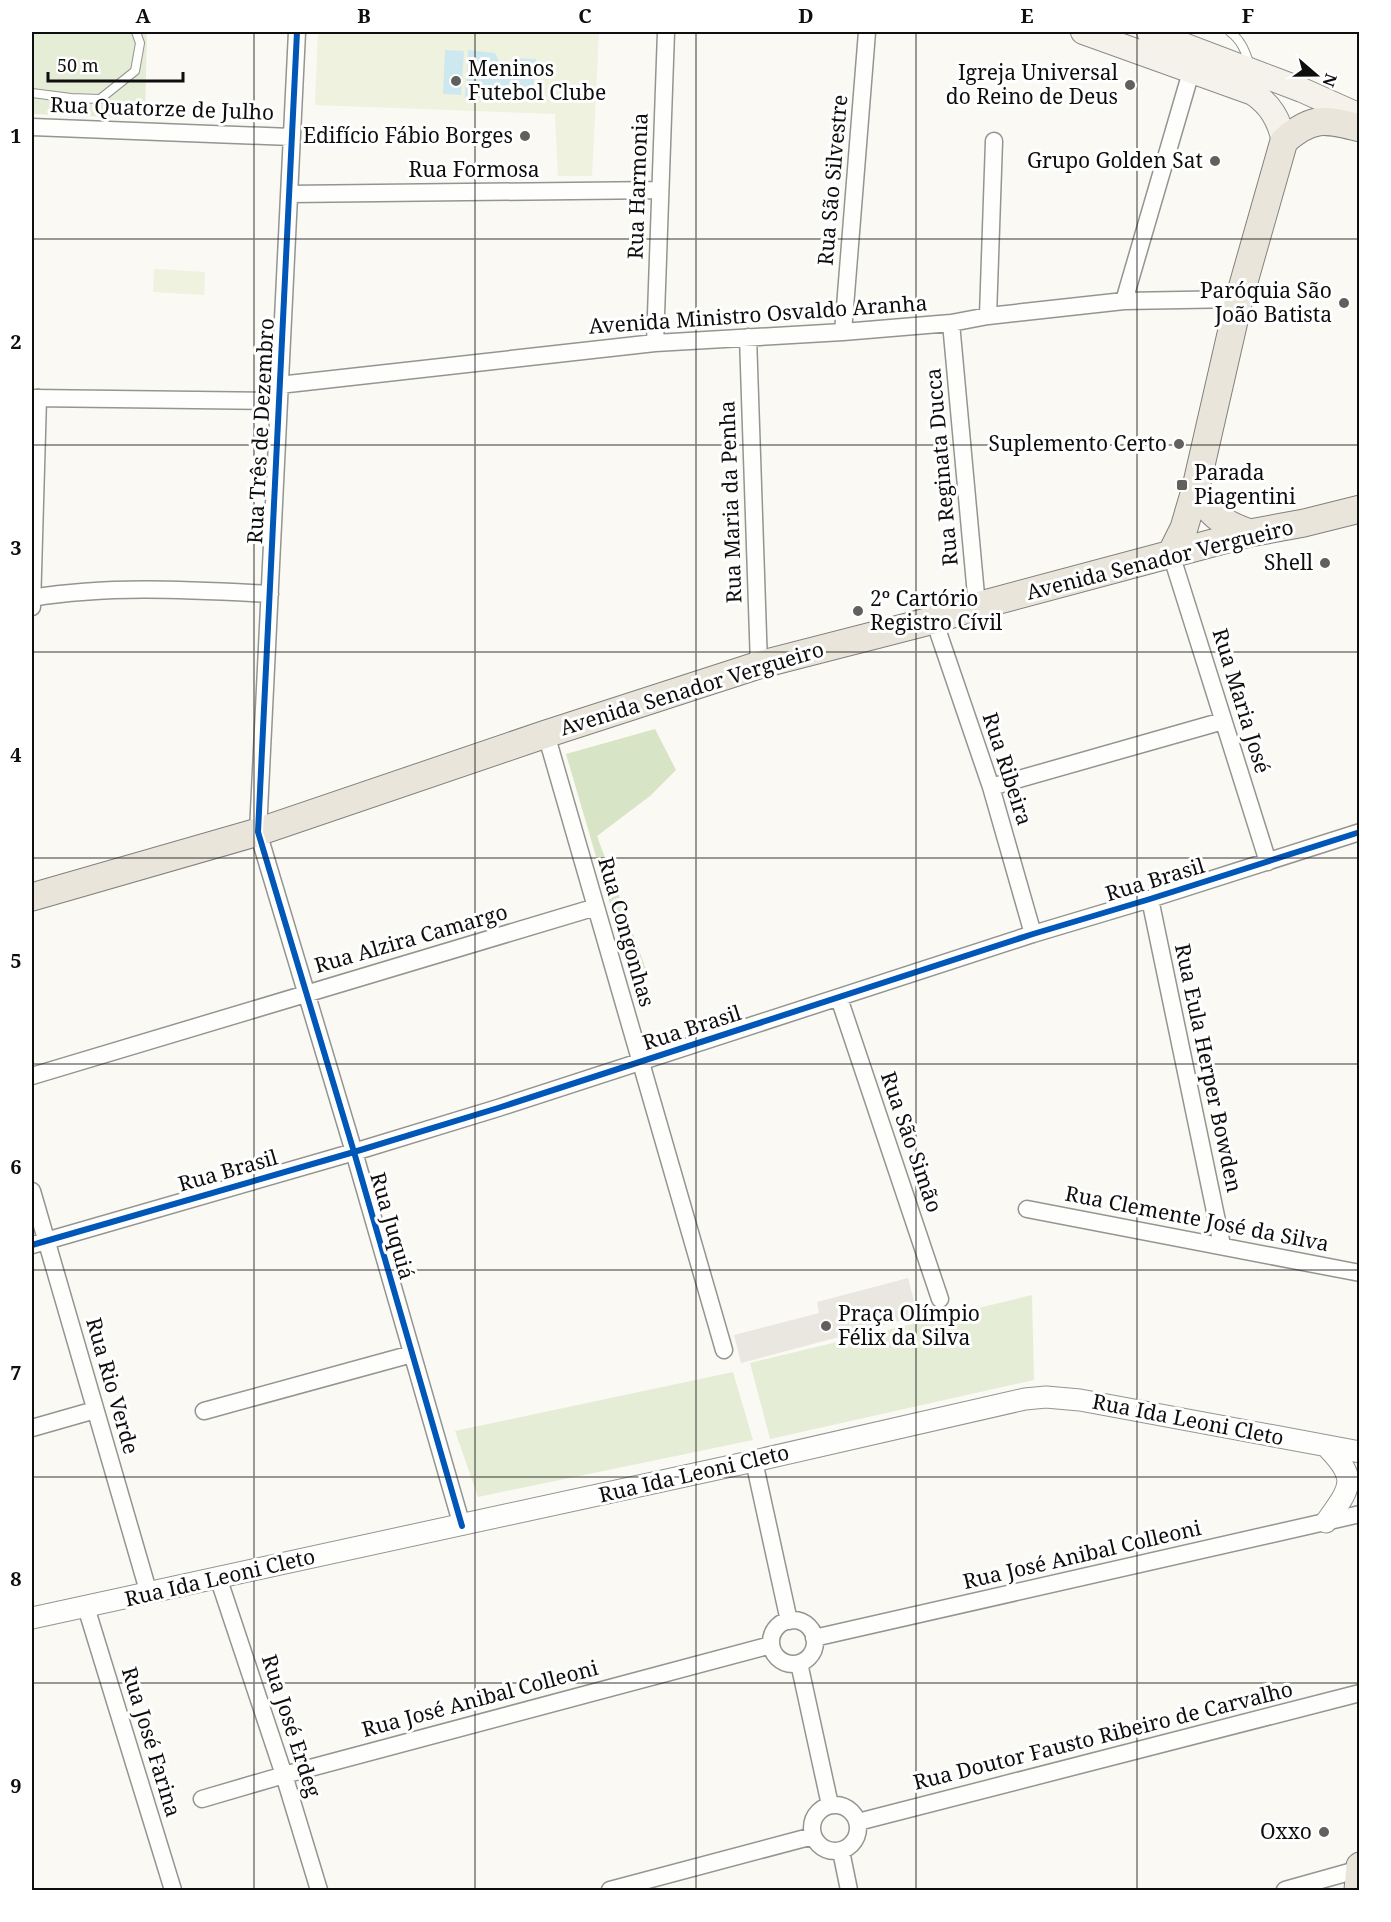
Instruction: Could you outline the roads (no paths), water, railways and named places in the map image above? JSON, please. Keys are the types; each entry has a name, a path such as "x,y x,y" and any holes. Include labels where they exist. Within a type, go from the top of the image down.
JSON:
{"main road":[{"path":"1083,32 1253,93 1264,101 1278,121 1284,141"},
{"path":"1149,32 1302,90 1359,116"},
{"path":"1171,554 1184,528 1196,487 1239,299 1284,141 1295,131 1313,121 1334,121 1359,128"},
{"path":"1196,487 1211,512 1235,528 1250,533"},
{"name":"Avenida Senador Vergueiro","path":"32,897 258,832 546,734 759,665 934,620 977,606 1250,533 1330,518 1359,509"},
{"path":"1359,1868 1359,1890"}],"street":[{"name":"Rua Três de Dezembro","path":"258,832 297,32"},
{"name":"Rua Harmonia","path":"655,343 666,32"},
{"name":"Rua São Silvestre","path":"843,332 867,32"},
{"path":"1124,301 1191,72"},
{"name":"Rua Quatorze de Julho","path":"32,127 291,137"},
{"path":"988,316 994,141"},
{"name":"Rua Formosa","path":"289,194 660,190"},
{"name":"Avenida Ministro Osvaldo Aranha","path":"35,398 279,393 655,343 951,323 988,316 1124,301 1239,299"},
{"name":"Rua Reginata Ducca","path":"951,323 977,606"},
{"name":"Rua Maria da Penha","path":"748,337 759,665"},
{"path":"32,608 35,398"},
{"name":"Rua Maria José","path":"1171,554 1268,862"},
{"path":"32,598 91,591 164,589 270,594"},
{"name":"Rua Ribeira","path":"934,620 991,787 1033,933"},
{"path":"991,787 1223,721"},
{"name":"Rua Congonhas","path":"546,734 724,1350"},
{"name":"Rua Juquiá","path":"258,832 308,993 462,1526"},
{"name":"Rua Brasil","path":"39,1242 354,1152 640,1063 1033,933 1150,899 1359,832"},
{"name":"Rua Eula Herper Bowden","path":"1150,899 1222,1245"},
{"name":"Rua Alzira Camargo","path":"32,1076 596,907"},
{"name":"Rua São Simão","path":"839,998 940,1299"},
{"name":"Rua Rio Verde","path":"32,1191 39,1242 95,1410 149,1594"},
{"name":"Rua Clemente José da Silva","path":"1027,1209 1359,1273"},
{"path":"204,1411 412,1354"},
{"name":"Rua Ida Leoni Cleto","path":"32,1618 462,1526 1025,1399 1046,1397 1080,1400 1359,1452"},
{"path":"32,1428 95,1410"},
{"path":"1326,1446 1342,1462 1348,1481 1341,1502 1326,1522"},
{"path":"754,1461 789,1620"},
{"name":"Rua José Anibal Colleoni","path":"814,1638 1359,1514"},
{"name":"Rua José Erdeg","path":"218,1577 284,1774 319,1890"},
{"name":"Rua José Farina","path":"86,1607 173,1890"},
{"path":"789,1620 805,1624 814,1638 812,1652 808,1658 799,1663 782,1662 777,1658 771,1645 771,1638 777,1627 789,1620"},
{"name":"Rua José Anibal Colleoni","path":"202,1799 284,1774 771,1645"},
{"path":"799,1663 830,1805"},
{"name":"Rua Doutor Fausto Ribeiro de Carvalho","path":"858,1822 1359,1693"},
{"path":"830,1805 850,1810 858,1822 857,1836 853,1843 841,1851 827,1850 816,1842 813,1836 812,1828 817,1813 830,1805"},
{"path":"610,1890 813,1836"},
{"path":"841,1851 849,1890"},
{"path":"1285,1890 1359,1868"}],"lane":[{"path":"32,93 100,99 135,71 140,43 136,32"},
{"path":"1230,32 1244,47 1252,71"}],"water":[{"path":"445,50 464,51 461,95 443,94"},
{"path":"468,50 495,53 502,67 513,68 513,58 536,59 532,101 465,97"}],"place":[{"name":"Meninos Futebol Clube","path":"456,81"},
{"name":"Igreja Universal do Reino de Deus","path":"1130,85"},
{"name":"Edifício Fábio Borges","path":"525,136"},
{"name":"Grupo Golden Sat","path":"1215,161"},
{"name":"Paróquia São João Batista","path":"1344,303"},
{"name":"Suplemento Certo","path":"1179,444"},
{"name":"Parada Piagentini","path":"1182,485"},
{"name":"Shell","path":"1325,563"},
{"name":"2º Cartório Registro Cívil","path":"858,611"},
{"name":"Praça Olímpio Félix da Silva","path":"826,1326"},
{"name":"Oxxo","path":"1324,1832"}]}
